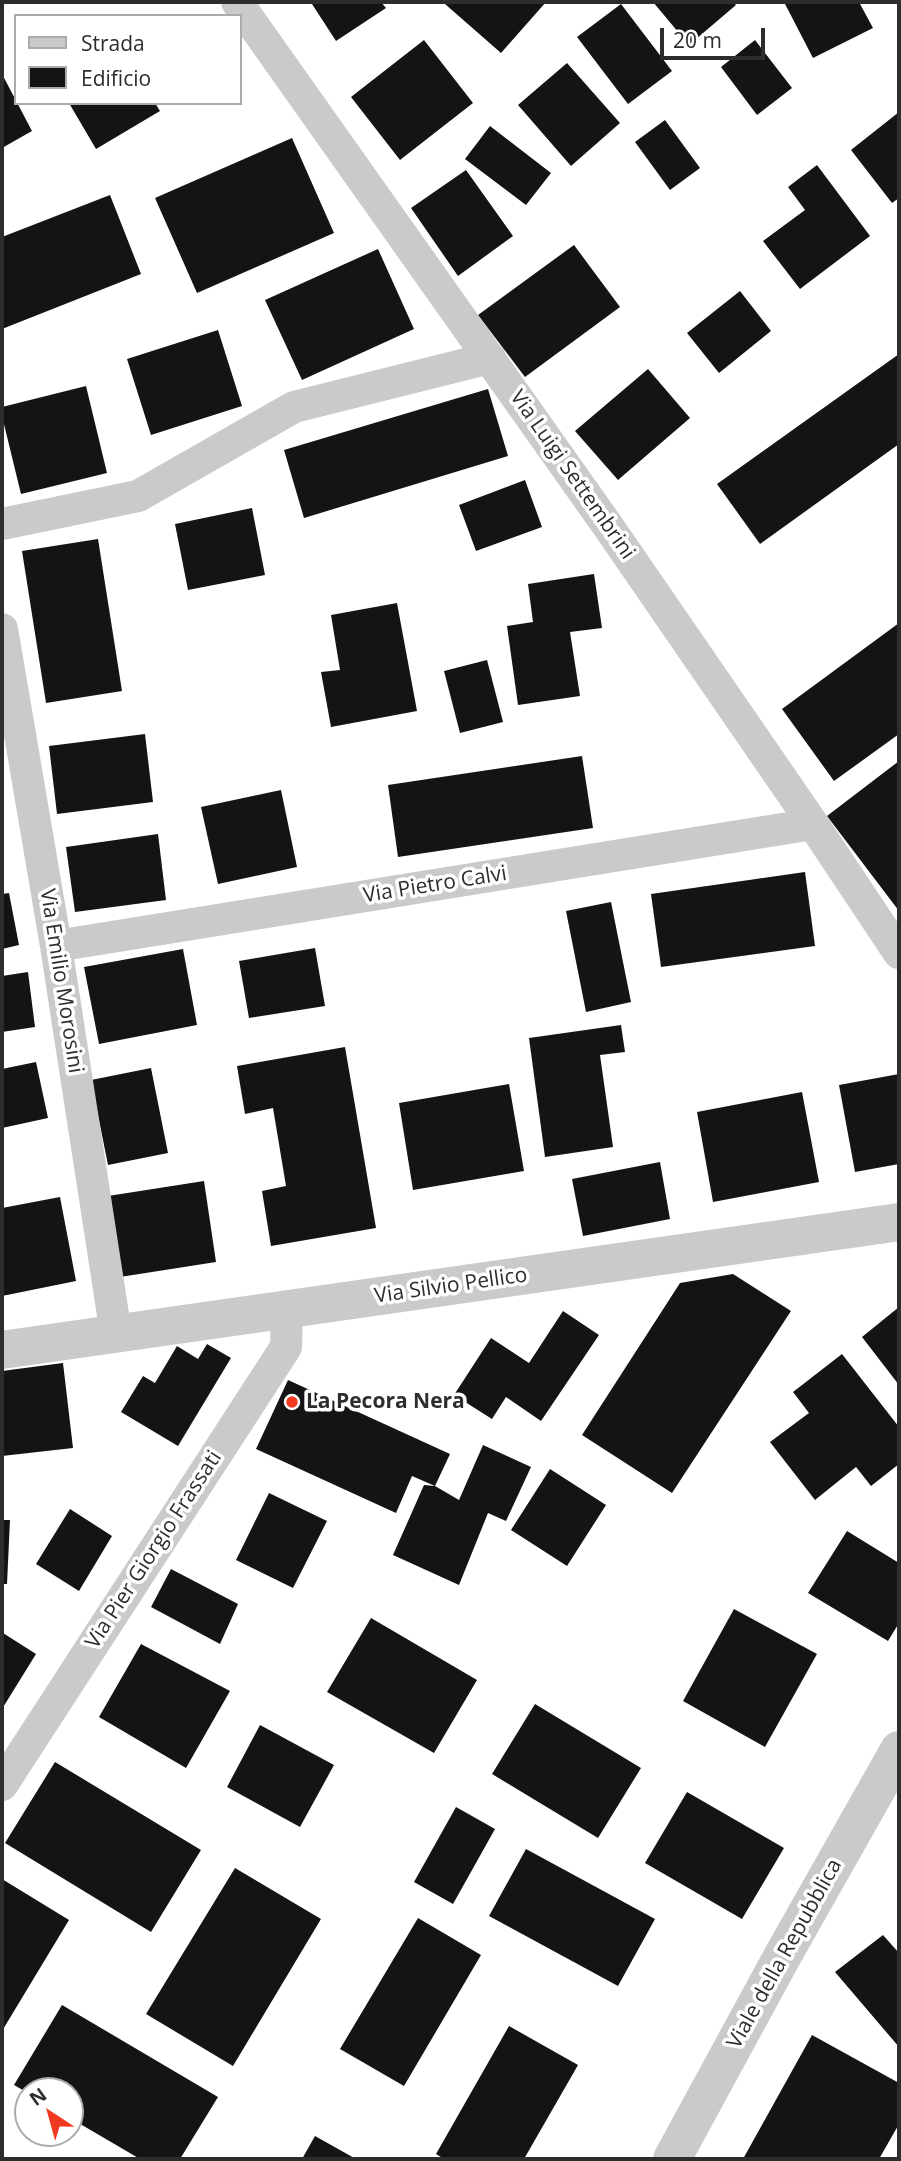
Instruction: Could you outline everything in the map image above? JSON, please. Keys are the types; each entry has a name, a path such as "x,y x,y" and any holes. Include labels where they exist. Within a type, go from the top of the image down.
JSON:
{"street":[{"name":"Via Luigi Settembrini","path":"237,2 490,358 813,824 899,953"},
{"path":"2,524 138,496 294,407 490,358"},
{"name":"Via Emilio Morosini","path":"2,629 56,946 116,1334"},
{"name":"Via Pietro Calvi","path":"56,946 813,824"},
{"name":"Via Silvio Pellico","path":"2,1350 899,1222"},
{"name":"Via Pier Giorgio Frassati","path":"2,1785 286,1347 287,1309"},
{"name":"Viale della Repubblica","path":"672,2159 783,1955 899,1751"}],"building":[{"path":"381,2 386,8 336,41 312,4"},
{"path":"546,2 501,53 445,4"},
{"path":"653,2 733,2 736,5 689,45"},
{"path":"784,2 859,2 873,28 813,58"},
{"path":"621,4 672,71 628,104 577,37"},
{"path":"424,40 473,103 400,160 351,97"},
{"path":"755,40 792,88 757,115 721,67"},
{"path":"567,63 620,123 571,166 518,105"},
{"path":"2,74 14,97 14,105 18,105 32,131 2,148"},
{"path":"70,105 156,105 160,111 96,149"},
{"path":"899,112 899,198 892,203 851,150"},
{"path":"665,120 700,168 670,190 635,142"},
{"path":"490,126 551,173 526,205 465,159"},
{"path":"292,138 334,233 197,293 155,198"},
{"path":"817,165 870,236 800,289 763,241 805,210 788,187"},
{"path":"466,170 513,236 458,276 411,208"},
{"path":"110,195 141,274 2,329 2,237"},
{"path":"574,245 620,307 525,377 478,315"},
{"path":"378,249 414,329 302,380 265,300"},
{"path":"740,291 771,331 719,373 687,333"},
{"path":"218,330 242,406 151,435 127,359"},
{"path":"899,354 899,444 760,544 717,484"},
{"path":"648,369 690,418 618,480 575,431"},
{"path":"86,386 107,473 21,494 2,407"},
{"path":"488,389 508,456 304,518 284,450"},
{"path":"525,480 542,527 476,551 459,505"},
{"path":"252,508 265,575 188,590 175,524"},
{"path":"98,539 122,691 46,703 22,551"},
{"path":"594,574 602,628 570,632 580,696 518,705 507,626 533,622 528,584"},
{"path":"397,603 417,711 331,727 321,672 340,670 331,615"},
{"path":"899,623 899,734 834,781 782,709"},
{"path":"487,660 503,722 460,733 444,671"},
{"path":"145,734 153,802 57,814 49,746"},
{"path":"582,756 593,828 398,857 388,785"},
{"path":"899,761 899,911 827,816"},
{"path":"281,790 297,867 218,884 201,807"},
{"path":"158,834 166,900 75,912 66,847"},
{"path":"805,872 815,946 661,967 651,894"},
{"path":"9,893 19,945 2,949 2,894"},
{"path":"611,902 631,1002 586,1012 566,911"},
{"path":"315,948 325,1006 249,1018 239,961"},
{"path":"183,949 197,1025 99,1044 84,967"},
{"path":"28,972 35,1027 2,1032 2,976"},
{"path":"621,1025 625,1052 600,1055 613,1147 545,1157 529,1038"},
{"path":"345,1047 376,1228 271,1246 262,1191 286,1186 273,1108 245,1114 237,1066"},
{"path":"36,1062 48,1118 2,1128 2,1069"},
{"path":"151,1068 168,1153 108,1165 91,1080"},
{"path":"899,1074 899,1164 855,1172 839,1085"},
{"path":"509,1084 524,1171 413,1190 399,1103"},
{"path":"802,1092 819,1182 713,1202 697,1112"},
{"path":"660,1162 670,1219 583,1236 572,1179"},
{"path":"204,1181 216,1262 120,1277 108,1196"},
{"path":"60,1197 76,1281 2,1296 2,1208"},
{"path":"733,1274 791,1311 672,1493 582,1435 680,1283"},
{"path":"899,1307 899,1385 862,1337"},
{"path":"563,1311 599,1335 541,1421 506,1397 492,1419 454,1395 491,1338 529,1363"},
{"path":"207,1344 231,1358 178,1446 121,1412 143,1376 155,1383 177,1346 198,1359"},
{"path":"842,1354 899,1427 899,1464 871,1486 856,1467 815,1500 770,1442 809,1413 793,1392"},
{"path":"63,1363 73,1448 2,1456 2,1371"},
{"path":"288,1380 450,1454 435,1486 412,1476 396,1513 256,1449"},
{"path":"483,1445 531,1467 506,1521 488,1513 459,1585 393,1555 424,1485 435,1486 459,1500"},
{"path":"550,1469 606,1505 567,1566 511,1530"},
{"path":"269,1493 327,1521 293,1588 236,1560"},
{"path":"70,1509 112,1536 79,1591 36,1564"},
{"path":"2,1520 10,1520 7,1584 2,1584"},
{"path":"847,1531 899,1563 899,1623 888,1641 808,1593"},
{"path":"171,1569 238,1604 220,1644 151,1607"},
{"path":"734,1609 817,1654 765,1747 683,1701"},
{"path":"371,1618 477,1680 434,1753 327,1692"},
{"path":"2,1634 36,1654 2,1709"},
{"path":"141,1644 230,1691 186,1768 99,1717"},
{"path":"535,1704 641,1768 598,1838 492,1774"},
{"path":"260,1725 334,1765 300,1827 227,1787"},
{"path":"55,1762 201,1850 151,1932 5,1843"},
{"path":"687,1792 784,1848 742,1919 645,1863"},
{"path":"456,1807 495,1829 453,1904 414,1882"},
{"path":"526,1849 655,1919 618,1986 489,1916"},
{"path":"235,1868 321,1919 233,2066 146,2014"},
{"path":"2,1879 69,1920 2,2031"},
{"path":"418,1918 481,1955 404,2086 340,2049"},
{"path":"883,1935 899,1953 899,2047 835,1972"},
{"path":"62,2005 218,2097 180,2159 140,2159 84,2126 84,2077 19,2077"},
{"path":"509,2026 578,2065 524,2159 444,2159 436,2154"},
{"path":"812,2035 899,2083 899,2124 879,2159 743,2159"},
{"path":"315,2136 356,2159 302,2159"}],"place":[{"name":"La Pecora Nera","path":"292,1402"}]}
